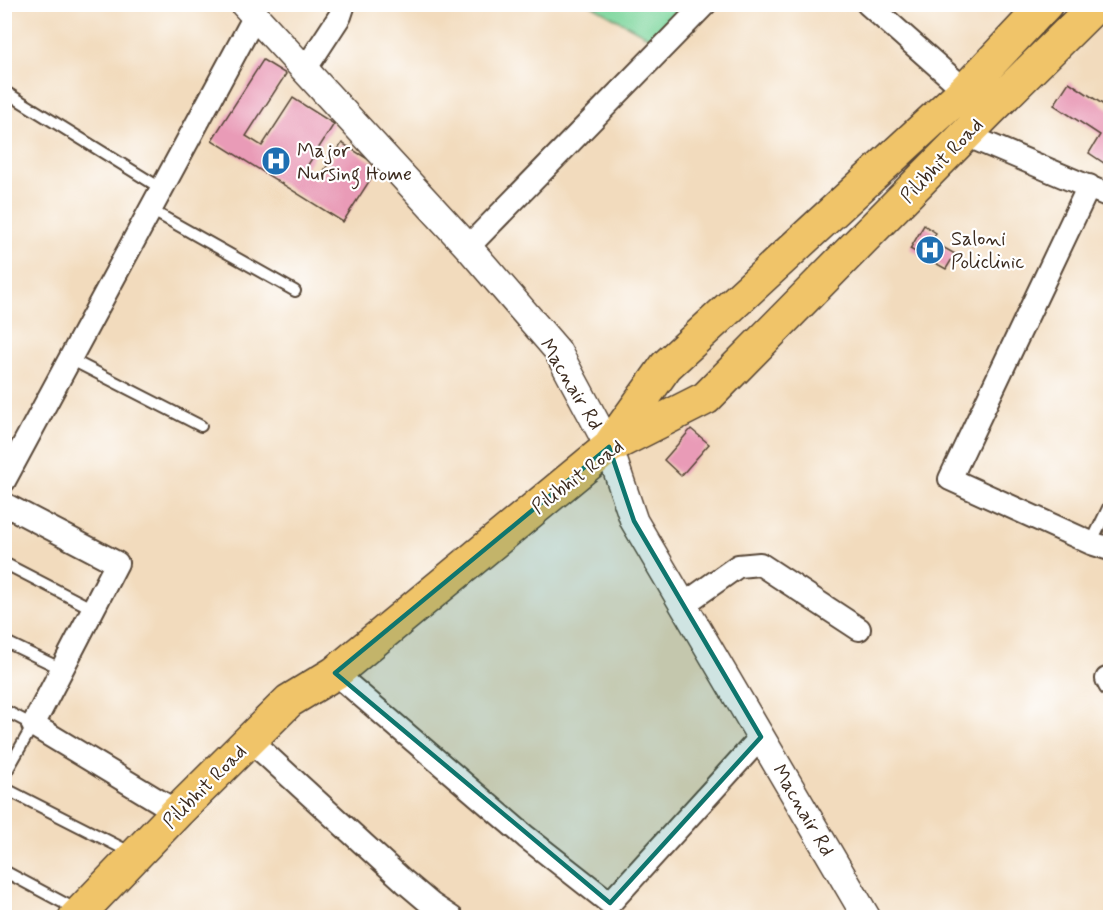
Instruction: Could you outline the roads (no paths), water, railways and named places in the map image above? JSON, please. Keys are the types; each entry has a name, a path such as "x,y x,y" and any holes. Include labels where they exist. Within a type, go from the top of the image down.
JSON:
{"highway":[{"path":"609,447 666,366 964,90 1046,4"},
{"name":"Pilibhit Road","path":"77,915 289,700 335,673 609,447 706,398 1097,4"}],"street":[{"path":"304,71 340,16 344,4"},
{"path":"468,247 705,4"},
{"path":"868,4 988,112"},
{"path":"4,481 162,189 249,10"},
{"name":"Macnair Rd","path":"249,10 468,247 557,350 609,447 634,521 867,918"},
{"path":"966,135 1110,196"},
{"path":"1089,186 950,480 1101,546"},
{"path":"4,504 117,563 33,724 177,812"},
{"path":"683,605 738,566 760,564 859,628"},
{"path":"335,673 526,837 610,903 761,737"},
{"path":"250,740 405,882 452,918"}],"lane":[{"path":"4,91 162,189"},
{"path":"151,210 295,291"},
{"path":"70,359 201,426"},
{"path":"1101,546 1110,504"},
{"path":"4,563 93,609"},
{"path":"4,641 62,669"},
{"path":"4,710 33,724 4,776"},
{"path":"4,788 135,855"},
{"path":"4,871 77,915"}],"place":[{"name":"Major Nursing Home","path":"276,161"},
{"name":"Saloni Policlinic","path":"930,250"}]}
